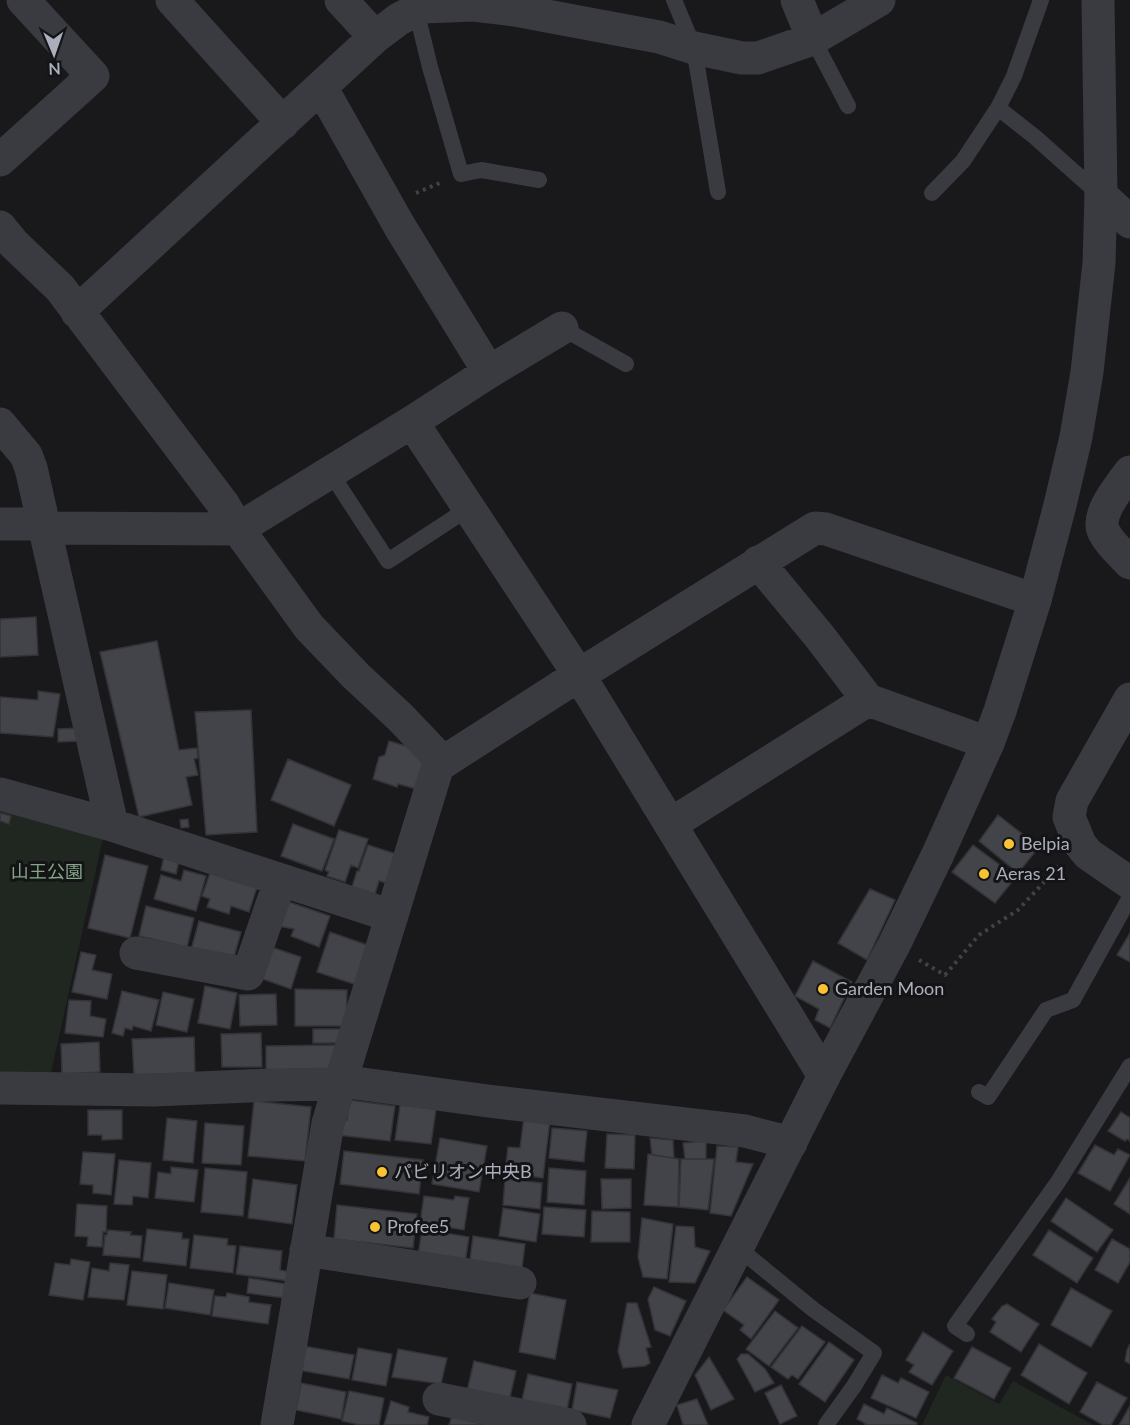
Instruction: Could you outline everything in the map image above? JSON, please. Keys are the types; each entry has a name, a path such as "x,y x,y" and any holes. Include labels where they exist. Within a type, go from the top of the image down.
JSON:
{"street":[{"path":"0,160 93,76 23,0"},
{"path":"172,0 283,123"},
{"path":"341,0 375,37"},
{"path":"797,0 813,39"},
{"path":"77,312 375,37 399,19 422,7 474,5 515,10 649,35 694,48 742,58 758,58 813,39 879,0"},
{"path":"648,1425 824,1076 894,945 938,854 1000,711 1035,600 1060,505 1076,437 1087,372 1100,263 1098,0"},
{"path":"321,87 400,227 489,372"},
{"path":"1101,195 1130,222"},
{"path":"0,227 14,244 60,288 223,504 238,529 309,627 441,759 417,824 392,916 327,1123 277,1425"},
{"path":"0,524 238,529 562,328"},
{"path":"412,422 579,675 824,1076"},
{"path":"0,424 26,455 32,468 112,825"},
{"path":"1130,472 1104,511 1102,521 1103,533 1130,563"},
{"path":"439,765 815,528 826,529 1035,600"},
{"path":"758,562 868,700 988,743"},
{"path":"1130,699 1072,801 1069,817 1080,844 1088,854 1130,883"},
{"path":"671,824 868,700"},
{"path":"0,794 112,825 392,916"},
{"path":"136,953 248,974 280,881"},
{"path":"0,1088 153,1090 341,1083 745,1131 790,1143"},
{"path":"306,1250 520,1283"},
{"path":"439,1399 570,1425"}],"lane":[{"path":"674,0 694,48 718,192"},
{"path":"932,193 963,161 998,108 1014,76 1041,0"},
{"path":"416,10 461,174 481,170 539,180"},
{"path":"813,39 848,106"},
{"path":"998,108 1101,195"},
{"path":"562,328 626,364"},
{"path":"330,472 388,561 469,508"},
{"path":"979,1092 988,1097 1046,1010 1073,1000 1130,897"},
{"path":"967,1335 955,1326 1058,1182 1130,1066"},
{"path":"737,1247 814,1310 874,1353 826,1425"}],"path":[{"path":"945,975 979,935 1018,910 1056,868"}],"green space":[{"name":"山王公園","path":"0,809 103,838 50,1077 0,1076"},
{"path":"946,1375 999,1404 1013,1381 1093,1425 922,1425"}],"building":[{"path":"36,617 38,655 0,657 0,619"},
{"path":"157,641 179,750 197,748 198,758 194,759 198,775 186,777 192,805 139,817 100,652"},
{"path":"38,691 60,694 53,737 0,733 0,697 38,700"},
{"path":"251,710 257,832 206,835 195,712"},
{"path":"81,728 81,741 58,742 58,729"},
{"path":"389,741 423,751 420,790 398,784 397,787 373,779 379,757 385,755"},
{"path":"288,759 351,785 334,826 271,800"},
{"path":"0,813 11,816 9,824 0,821"},
{"name":"Belpia","path":"998,815 1039,847 1018,873 979,841"},
{"path":"188,819 189,827 181,828 180,820"},
{"path":"293,824 334,839 322,871 281,856"},
{"path":"339,830 368,839 358,868 351,865 345,882 327,876 329,872 325,870"},
{"path":"368,845 396,854 387,883 379,881 375,894 352,887"},
{"name":"Aeras 21","path":"973,845 1016,877 995,903 952,872"},
{"path":"165,852 180,856 176,874 161,870"},
{"path":"105,855 148,866 130,938 88,928"},
{"path":"184,870 206,876 196,911 154,899 161,875 181,881"},
{"path":"210,873 257,887 249,912 231,906 229,914 207,907 210,899 202,896"},
{"path":"870,889 895,900 867,960 838,943"},
{"path":"286,901 330,916 319,947 291,936 294,929 278,926"},
{"path":"146,906 194,918 187,947 139,936"},
{"path":"199,921 241,932 233,961 191,950"},
{"path":"330,932 370,946 357,985 317,972"},
{"path":"1130,933 1130,962 1117,955"},
{"path":"268,946 301,957 291,989 257,977"},
{"path":"81,952 96,955 92,970 112,974 107,999 72,992"},
{"name":"Garden Moon","path":"813,961 852,982 830,1028 815,1020 819,1009 795,996"},
{"path":"205,986 237,993 230,1029 198,1023"},
{"path":"295,989 347,990 346,1026 295,1026"},
{"path":"122,991 159,1000 151,1031 133,1026 132,1030 125,1028 123,1036 112,1033"},
{"path":"163,992 194,999 187,1032 156,1025"},
{"path":"276,994 277,1025 240,1026 239,995"},
{"path":"69,1000 91,1001 90,1016 106,1019 103,1037 65,1033"},
{"path":"313,1029 341,1029 341,1043 313,1043"},
{"path":"261,1033 262,1067 222,1067 221,1034"},
{"path":"194,1037 195,1073 134,1075 132,1039"},
{"path":"99,1042 100,1072 62,1074 61,1044"},
{"path":"339,1045 331,1073 266,1075 266,1046"},
{"path":"349,1100 395,1106 390,1141 338,1135 340,1119 347,1120"},
{"path":"254,1101 311,1107 305,1161 248,1156"},
{"path":"400,1105 436,1109 431,1144 395,1140"},
{"path":"88,1110 122,1110 122,1139 102,1140 102,1135 88,1135"},
{"path":"1121,1112 1130,1118 1130,1141 1127,1139 1125,1141 1108,1131"},
{"path":"524,1117 550,1120 543,1178 505,1173 508,1147 520,1148"},
{"path":"167,1118 197,1121 193,1163 163,1160"},
{"path":"205,1123 244,1126 241,1165 202,1163"},
{"path":"552,1128 587,1131 584,1162 549,1158"},
{"path":"607,1134 635,1135 634,1169 605,1168"},
{"path":"440,1138 487,1146 479,1192 432,1184"},
{"path":"650,1138 673,1140 674,1158 652,1155"},
{"path":"706,1141 706,1159 685,1159 683,1143"},
{"path":"1095,1145 1114,1155 1118,1149 1130,1155 1110,1191 1078,1173"},
{"path":"717,1146 738,1147 736,1162 753,1164 731,1216 710,1213"},
{"name":"パビリオン中央B","path":"344,1151 423,1160 419,1194 340,1184"},
{"path":"83,1152 115,1154 111,1195 93,1193 93,1185 80,1184"},
{"path":"648,1154 679,1159 678,1207 644,1205"},
{"path":"681,1159 714,1159 708,1210 679,1207"},
{"path":"119,1160 151,1163 148,1198 133,1196 132,1205 114,1204"},
{"path":"171,1167 198,1170 194,1202 155,1198 158,1172 171,1174"},
{"path":"205,1168 247,1172 243,1216 201,1212"},
{"path":"549,1168 586,1171 584,1205 547,1202"},
{"path":"1130,1178 1130,1214 1114,1204"},
{"path":"253,1179 297,1185 292,1224 248,1218"},
{"path":"505,1179 542,1183 540,1209 503,1205"},
{"path":"601,1179 631,1179 631,1208 602,1209"},
{"path":"424,1196 454,1200 455,1196 469,1198 464,1230 420,1223"},
{"path":"1066,1198 1113,1230 1097,1252 1051,1221"},
{"path":"77,1204 107,1206 106,1232 103,1232 102,1247 87,1246 88,1237 75,1236"},
{"name":"Profee5","path":"337,1205 417,1214 413,1248 334,1239"},
{"path":"544,1207 586,1210 584,1237 542,1234"},
{"path":"503,1208 540,1214 536,1242 499,1236"},
{"path":"592,1211 630,1212 630,1242 591,1242"},
{"path":"642,1218 673,1224 667,1279 643,1277 638,1257"},
{"path":"676,1226 694,1227 695,1247 710,1251 695,1283 669,1282"},
{"path":"147,1229 182,1233 182,1239 189,1239 186,1266 143,1261"},
{"path":"422,1229 469,1237 465,1263 418,1256"},
{"path":"108,1230 131,1232 130,1235 142,1236 140,1258 103,1255 105,1235"},
{"path":"1049,1230 1093,1258 1077,1283 1033,1255"},
{"path":"194,1235 228,1239 227,1245 236,1246 233,1273 190,1268"},
{"path":"473,1236 525,1244 522,1268 470,1260"},
{"path":"1112,1239 1130,1249 1130,1262 1118,1283 1095,1270"},
{"path":"240,1246 282,1251 280,1270 290,1272 289,1281 236,1274"},
{"path":"71,1259 90,1262 83,1300 49,1295 55,1263 70,1265"},
{"path":"110,1263 129,1265 124,1300 88,1297 92,1268 109,1271"},
{"path":"132,1271 167,1275 163,1309 127,1305"},
{"path":"747,1277 779,1300 751,1339 740,1330 744,1325 723,1310"},
{"path":"249,1278 286,1284 284,1298 247,1293"},
{"path":"169,1283 214,1290 210,1315 165,1308"},
{"path":"654,1287 686,1301 670,1336 655,1330 648,1299"},
{"path":"1071,1288 1112,1311 1091,1347 1051,1325"},
{"path":"227,1293 249,1297 249,1302 271,1305 268,1324 212,1316 215,1296 226,1297"},
{"path":"530,1293 566,1300 555,1359 519,1352"},
{"path":"627,1303 637,1303 651,1347 646,1348 650,1363 645,1366 623,1368 618,1351"},
{"path":"1007,1304 1039,1324 1021,1352 990,1332 996,1322 992,1319 1002,1306"},
{"path":"775,1311 798,1328 769,1366 746,1349"},
{"path":"802,1326 825,1342 798,1379 792,1375 788,1379 771,1367"},
{"path":"923,1332 953,1351 932,1385 909,1372 914,1365 906,1360"},
{"path":"829,1342 854,1360 825,1402 799,1384"},
{"path":"1039,1344 1087,1373 1069,1404 1021,1375"},
{"path":"1130,1344 1130,1364 1125,1361"},
{"path":"303,1346 354,1355 349,1379 298,1370"},
{"path":"972,1347 1011,1368 994,1399 954,1378"},
{"path":"358,1348 392,1354 386,1386 352,1380"},
{"path":"398,1349 447,1358 441,1384 392,1377"},
{"path":"741,1354 748,1354 765,1369 774,1383 755,1392 737,1359"},
{"path":"709,1357 734,1399 711,1410 695,1375"},
{"path":"474,1361 516,1371 509,1401 467,1391"},
{"path":"528,1374 572,1384 567,1410 522,1400"},
{"path":"882,1375 898,1383 901,1378 929,1392 916,1418 871,1398"},
{"path":"577,1382 618,1390 610,1418 572,1410"},
{"path":"1097,1382 1127,1398 1111,1425 1103,1425 1080,1412"},
{"path":"301,1383 346,1392 341,1419 296,1410"},
{"path":"781,1385 797,1416 780,1424 765,1393"},
{"path":"349,1391 384,1398 379,1425 360,1425 342,1421"},
{"path":"697,1399 708,1425 683,1425 677,1405"},
{"path":"391,1401 409,1407 408,1412 429,1417 427,1425 384,1425"},
{"path":"864,1404 884,1414 887,1408 917,1423 916,1425 865,1425 857,1419"},
{"path":"1130,1406 1130,1425 1119,1425"},
{"path":"452,1416 485,1425 449,1425"}],"place":[{"name":"Belpia","path":"1009,844"},
{"name":"Aeras 21","path":"984,874"},
{"name":"Garden Moon","path":"823,989"},
{"name":"パビリオン中央B","path":"382,1172"},
{"name":"Profee5","path":"375,1227"}]}
